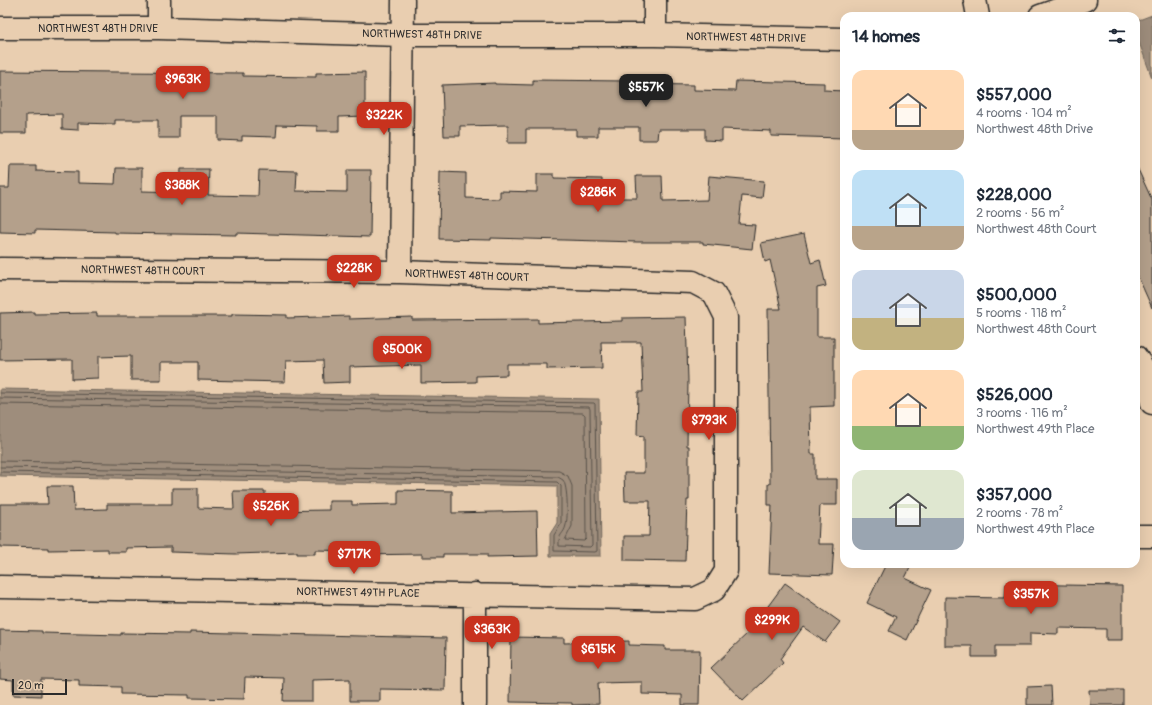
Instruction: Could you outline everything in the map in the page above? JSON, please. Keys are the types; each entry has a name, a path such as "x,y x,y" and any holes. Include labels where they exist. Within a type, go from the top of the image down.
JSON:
{"street":[{"path":"158,0 159,28"},
{"path":"400,272 403,0"},
{"path":"655,0 655,35"},
{"path":"975,0 977,12"},
{"path":"1051,12 1085,0"},
{"name":"NORTHWEST 48TH DRIVE","path":"0,28 159,28 402,35 655,35 840,39"},
{"name":"NORTHWEST 48TH COURT","path":"0,269 400,272 693,282 714,294 726,317 726,571 714,590"},
{"path":"1140,363 1152,403"},
{"path":"1140,536 1152,536"},
{"name":"NORTHWEST 49TH PLACE","path":"0,587 476,594 695,599 714,590"},
{"path":"476,594 476,705"}],"water":[{"path":"1152,15 1152,78 1140,45 1140,20"},
{"path":"0,389 599,399 601,556 550,556 550,534 557,523 557,486 0,476"}],"building":[{"path":"0,71 243,73 243,76 316,77 316,73 365,72 365,116 339,117 339,131 317,131 317,126 277,125 276,137 242,136 242,141 218,140 218,116 179,116 179,138 158,138 158,120 115,120 115,124 78,123 78,130 62,129 62,114 26,115 26,133 0,133"},
{"path":"533,80 627,81 627,84 694,85 694,90 735,91 736,81 824,83 824,90 840,91 840,138 771,136 771,131 722,129 722,141 705,140 705,129 658,129 657,140 639,140 639,127 598,127 598,136 576,136 576,129 526,129 526,143 508,143 508,125 460,126 460,136 444,136 442,85 495,83 533,85"},
{"path":"10,166 36,166 36,171 78,172 78,183 115,184 116,168 142,168 142,191 180,192 181,169 209,169 208,195 258,196 259,170 297,171 296,191 347,192 347,170 371,170 370,237 236,233 236,235 115,233 35,230 35,233 0,232 0,188 9,188"},
{"path":"440,172 466,173 466,198 500,199 500,191 537,192 537,174 554,174 554,178 602,179 602,198 637,198 636,176 662,176 663,201 707,200 709,176 764,181 762,198 742,196 739,224 755,225 752,249 703,244 703,242 637,242 491,238 491,240 439,239"},
{"path":"1140,174 1152,200 1152,308 1140,281"},
{"path":"804,234 811,263 820,260 826,286 817,288 817,337 834,337 834,406 810,407 811,454 815,454 815,479 837,479 837,505 820,505 818,544 834,544 832,575 769,573 772,505 768,505 768,484 770,484 768,309 781,309 770,260 765,262 761,243"},
{"path":"34,312 34,314 97,313 97,316 232,316 232,314 287,315 287,318 349,316 349,319 412,317 412,320 538,319 538,323 622,321 622,318 686,317 689,500 687,500 685,561 624,560 624,536 649,536 650,501 625,501 624,473 644,473 644,436 637,435 638,392 643,392 641,342 601,342 602,368 547,369 547,364 507,364 507,375 476,376 476,382 421,383 421,365 350,367 350,382 324,383 323,360 286,361 285,382 198,380 198,362 161,362 161,380 131,380 131,356 98,357 98,378 72,379 72,359 0,360 0,313"},
{"path":"47,486 73,486 74,510 107,509 107,504 172,504 172,488 198,488 198,508 234,509 233,491 265,491 265,511 329,510 329,501 352,501 352,505 398,504 398,490 452,491 452,513 537,511 538,556 487,557 487,554 443,554 443,557 422,557 422,554 360,555 360,551 315,550 315,554 297,554 297,552 235,554 171,552 171,547 126,548 126,552 108,552 108,549 48,550 48,548 0,547 0,504 48,504"},
{"path":"884,568 910,568 905,578 931,590 907,640 889,631 896,617 867,603"},
{"path":"785,583 840,622 825,642 803,627 780,659 783,663 743,701 711,668 749,632"},
{"path":"1006,584 1122,586 1122,640 1106,640 1106,629 1058,628 1058,634 1030,633 1030,646 995,646 995,657 972,657 972,646 945,646 945,597 1005,598"},
{"path":"0,630 42,631 42,633 121,635 121,633 190,634 190,632 446,638 445,690 380,689 380,701 350,701 350,679 312,680 312,701 283,701 284,678 245,677 244,699 189,698 189,695 121,694 121,687 79,686 79,680 41,679 41,696 13,695 13,680 0,679"},
{"path":"511,637 564,638 564,643 629,641 629,645 665,646 665,650 700,650 699,705 682,705 682,695 642,694 642,682 598,683 599,704 572,705 572,703 510,702"},
{"path":"1051,686 1052,705 1027,705 1027,687"},
{"path":"1089,690 1123,690 1123,705 1090,705"}]}
